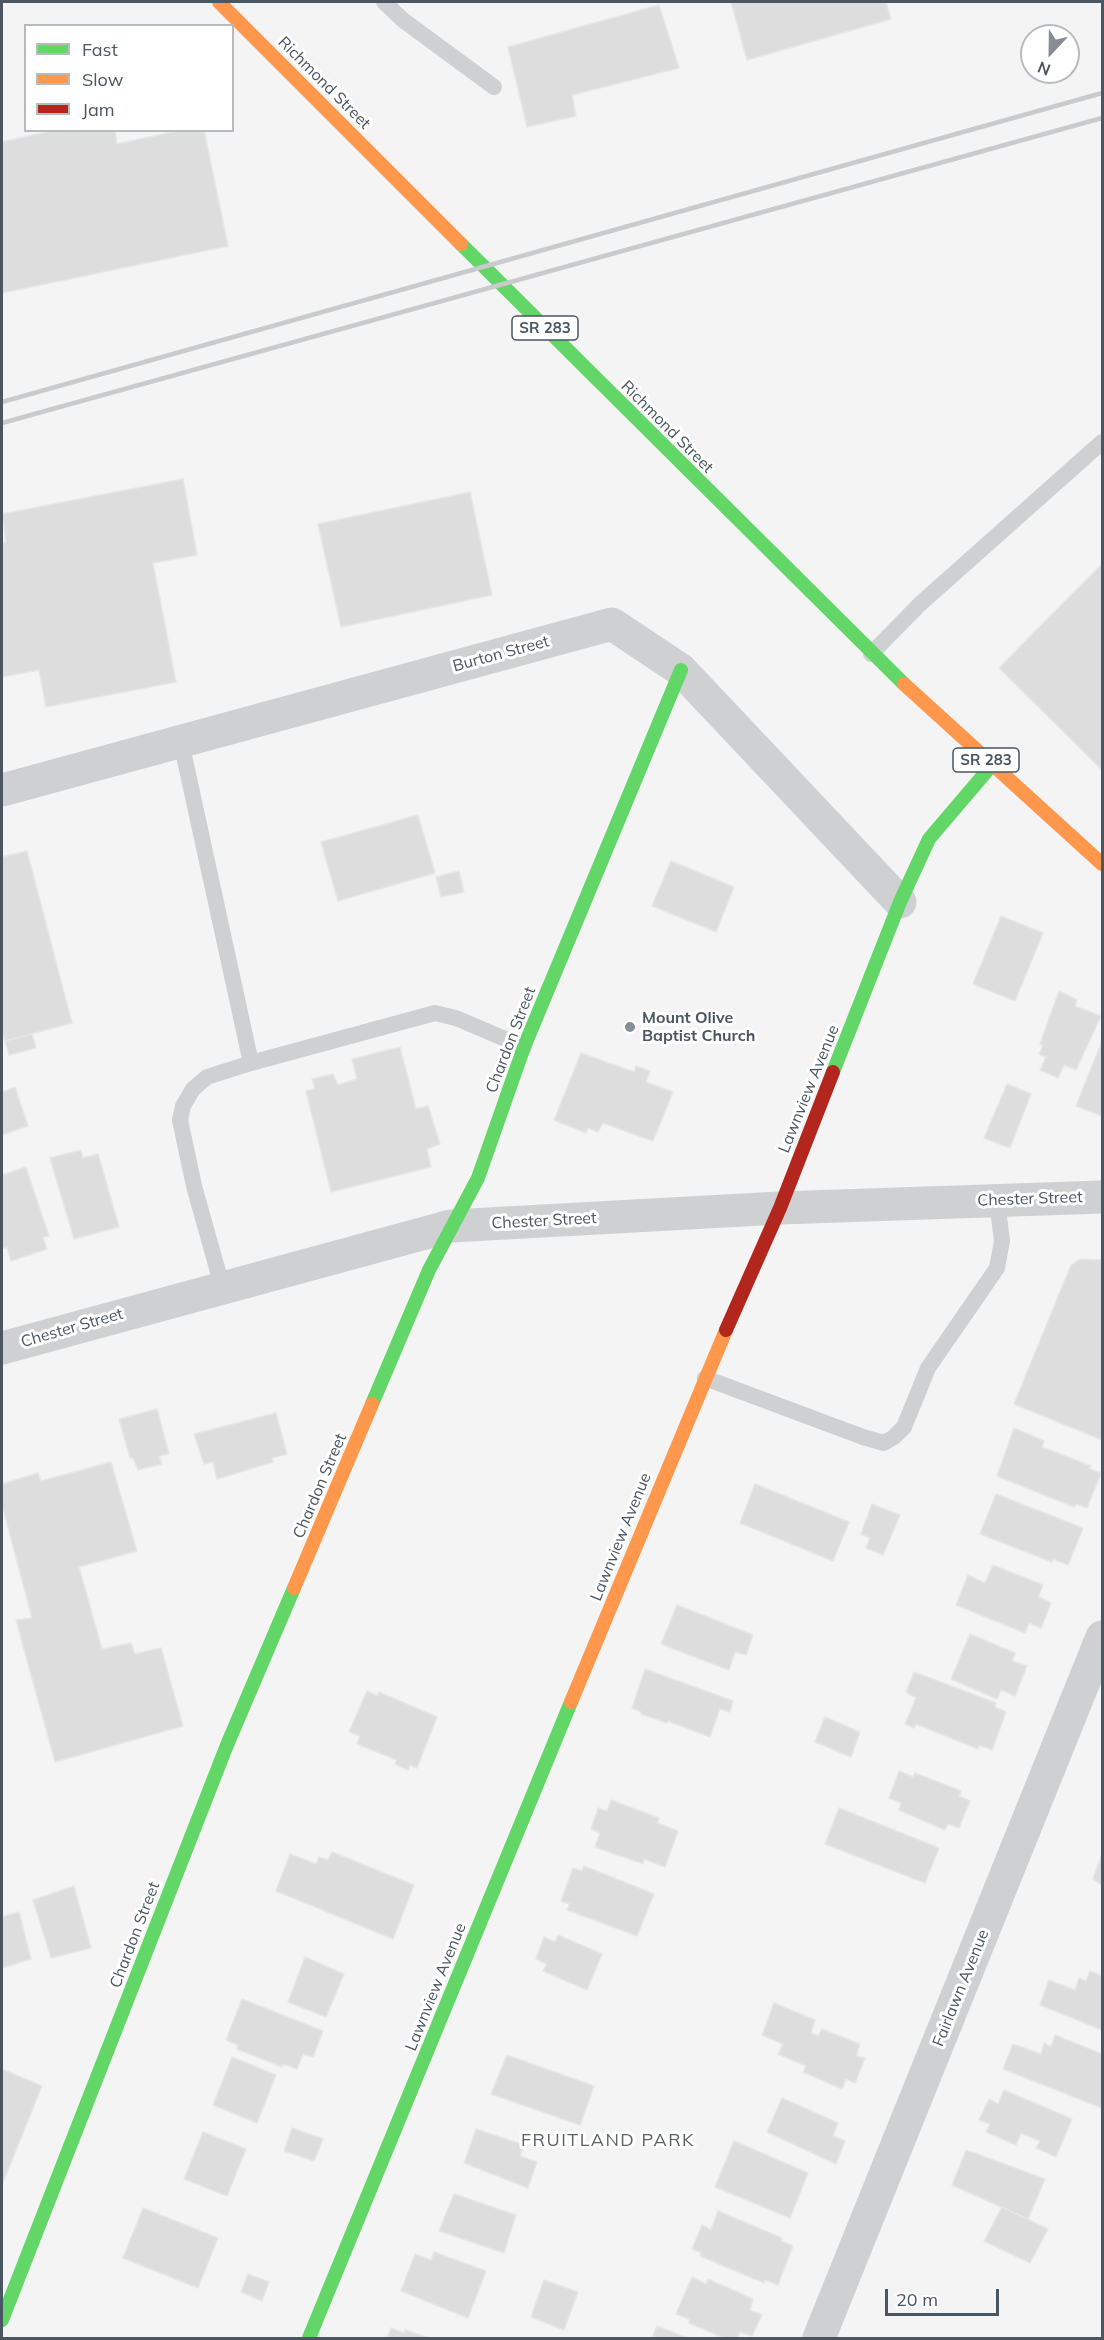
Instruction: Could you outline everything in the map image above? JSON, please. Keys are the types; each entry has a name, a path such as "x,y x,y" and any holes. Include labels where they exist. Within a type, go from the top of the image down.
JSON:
{"street":[{"name":"Richmond Street","path":"219,2 871,654 992,765 1098,854"},
{"name":"Burton Street","path":"2,790 612,624 681,670 900,902"},
{"name":"Chardon Street","path":"2,2320 227,1745 424,1281 478,1178 524,1047 681,670"},
{"name":"Lawnview Avenue","path":"309,2338 705,1378 780,1208 900,902 928,839 992,765"},
{"name":"Chester Street","path":"2,1348 222,1286 451,1226 780,1208 1102,1197"},
{"name":"Fairlawn Avenue","path":"819,2338 1102,1637"}],"lane":[{"path":"384,2 403,20 494,87"},
{"path":"871,654 920,603 1102,442"},
{"path":"181,742 251,1063"},
{"path":"222,1286 194,1186 180,1120 183,1106 193,1089 207,1077 435,1013 456,1018 524,1047"},
{"path":"705,1378 863,1437 884,1443 894,1437 904,1426 928,1368 997,1268 1002,1240 997,1201"}],"building":[{"path":"731,2 886,2 891,19 747,60"},
{"path":"659,5 679,68 572,95 576,116 527,127 508,47"},
{"path":"47,132 115,132 117,144 173,132 204,132 228,246 2,293 2,142"},
{"path":"183,479 197,555 153,563 176,682 46,707 39,670 2,677 2,543 6,542 2,514"},
{"path":"470,492 492,595 341,627 318,524"},
{"path":"1102,564 1102,770 999,668"},
{"path":"418,815 435,873 338,901 321,842"},
{"path":"27,851 72,1023 5,1041 2,1031 2,857"},
{"path":"671,861 734,887 716,932 652,906"},
{"path":"459,871 464,892 441,897 436,877"},
{"path":"1001,916 1043,933 1015,1001 973,984"},
{"path":"1059,991 1077,1000 1075,1006 1101,1016 1076,1070 1064,1065 1058,1078 1040,1070 1046,1057 1039,1054 1043,1046 1040,1044"},
{"path":"32,1034 36,1048 9,1055 5,1041"},
{"path":"1102,1041 1102,1116 1076,1106"},
{"path":"400,1047 416,1109 428,1106 440,1144 427,1149 431,1167 331,1192 306,1091 315,1089 312,1079 333,1074 338,1085 357,1079 352,1059"},
{"path":"581,1053 634,1072 636,1066 650,1071 646,1082 673,1092 653,1141 603,1123 598,1132 588,1128 586,1133 554,1120"},
{"path":"1007,1084 1031,1094 1010,1148 984,1138"},
{"path":"15,1087 28,1126 2,1135 2,1092"},
{"path":"81,1150 83,1158 98,1154 119,1227 74,1239 50,1158"},
{"path":"26,1167 49,1236 43,1237 47,1249 11,1261 7,1248 2,1248 2,1175"},
{"path":"1081,1259 1102,1260 1102,1440 1014,1404 1071,1265"},
{"path":"157,1409 169,1454 159,1456 162,1464 138,1470 133,1458 130,1458 119,1419"},
{"path":"276,1413 287,1454 272,1458 273,1462 217,1479 213,1462 204,1464 194,1434"},
{"path":"1014,1428 1044,1441 1042,1447 1091,1466 1089,1469 1101,1473 1087,1508 1076,1504 1074,1507 997,1476"},
{"path":"111,1462 137,1551 79,1567 102,1649 131,1643 135,1654 161,1648 183,1726 55,1762 16,1620 32,1618 2,1505 2,1484 38,1473 41,1481"},
{"path":"755,1484 849,1522 833,1561 740,1523"},
{"path":"996,1494 1083,1528 1068,1565 1053,1559 1052,1562 980,1534"},
{"path":"872,1504 900,1515 883,1555 866,1548 870,1538 861,1534"},
{"path":"993,1565 1043,1585 1038,1597 1051,1603 1041,1628 1029,1623 1025,1633 956,1605 968,1575 985,1583"},
{"path":"677,1605 753,1635 746,1655 735,1652 729,1670 661,1644"},
{"path":"970,1634 1015,1653 1012,1661 1027,1666 1015,1696 1001,1690 997,1699 951,1679"},
{"path":"645,1669 733,1701 730,1712 720,1709 710,1737 668,1721 667,1723 641,1714 632,1708"},
{"path":"914,1672 996,1703 995,1707 1006,1712 992,1750 979,1745 978,1749 916,1724 914,1728 905,1724 916,1698 906,1692"},
{"path":"367,1691 378,1696 379,1692 437,1717 417,1768 410,1765 408,1770 395,1764 397,1760 357,1744 360,1736 349,1732"},
{"path":"825,1717 860,1732 851,1757 815,1742"},
{"path":"899,1771 913,1777 915,1773 961,1791 959,1796 970,1801 959,1828 948,1824 945,1830 899,1810 901,1803 889,1798"},
{"path":"611,1800 659,1818 657,1823 678,1831 665,1867 644,1859 643,1864 595,1847 600,1833 591,1829 598,1808 607,1811"},
{"path":"839,1808 939,1848 925,1883 825,1844"},
{"path":"332,1852 414,1885 393,1939 276,1891 290,1854 316,1864 319,1857 328,1860"},
{"path":"1102,1854 1102,1885 1093,1879"},
{"path":"584,1866 654,1894 637,1936 567,1910 570,1904 561,1901 573,1868 582,1871"},
{"path":"74,1886 91,1948 51,1958 33,1900"},
{"path":"19,1912 31,1959 2,1968 2,1917"},
{"path":"558,1935 602,1954 587,1990 543,1971 547,1964 536,1959 544,1937 555,1942"},
{"path":"305,1957 344,1974 326,2017 288,2002"},
{"path":"1090,1971 1102,1976 1102,2030 1040,2005 1049,1980 1075,1990 1079,1978 1086,1981"},
{"path":"242,1999 323,2031 313,2057 303,2054 297,2069 283,2064 282,2067 237,2049 238,2045 226,2040"},
{"path":"774,2003 815,2020 811,2033 818,2036 822,2029 860,2044 856,2056 865,2058 855,2083 846,2079 842,2089 803,2072 806,2066 778,2054 783,2044 762,2035"},
{"path":"1055,2035 1102,2054 1102,2108 1003,2069 1013,2044 1041,2054 1044,2043 1051,2047"},
{"path":"507,2055 594,2086 580,2125 491,2094"},
{"path":"232,2057 276,2075 257,2123 213,2105"},
{"path":"2,2069 42,2086 2,2185"},
{"path":"1004,2090 1072,2119 1056,2157 1036,2148 1040,2141 1021,2133 1016,2145 986,2132 990,2124 979,2120 989,2099 998,2104"},
{"path":"782,2098 838,2123 833,2136 845,2141 836,2164 767,2132"},
{"path":"292,2128 323,2139 314,2161 284,2151"},
{"path":"476,2129 524,2145 520,2156 537,2162 528,2188 464,2163"},
{"path":"203,2132 246,2149 227,2196 184,2179"},
{"path":"734,2141 808,2173 790,2218 715,2187"},
{"path":"966,2150 1045,2179 1028,2219 952,2185"},
{"path":"454,2194 516,2215 504,2253 439,2231"},
{"path":"1002,2207 1048,2229 1030,2263 984,2241"},
{"path":"143,2208 218,2238 198,2288 123,2258"},
{"path":"718,2211 782,2238 781,2241 793,2246 778,2285 765,2280 764,2283 700,2256 701,2253 692,2249 702,2225 711,2230"},
{"path":"434,2252 486,2271 468,2318 401,2291 415,2254 431,2260"},
{"path":"248,2274 269,2282 262,2301 241,2292"},
{"path":"692,2277 706,2284 708,2279 753,2299 750,2310 762,2315 752,2336 740,2332 737,2338 724,2338 689,2323 690,2320 676,2314"},
{"path":"544,2280 578,2292 564,2330 531,2317"},
{"path":"657,2326 688,2338 652,2338"},
{"path":"391,2328 404,2333 405,2330 429,2338 387,2338"}],"railway":[{"path":"2,402 1102,93"},
{"path":"2,423 1102,118"}],"traffic: fast":[{"path":"461,244 904,684"},
{"path":"372,1404 429,1270 478,1178 524,1047 681,670"},
{"path":"833,1072 900,902 929,839 992,765"},
{"path":"2,2320 227,1745 294,1588"},
{"path":"309,2338 571,1702"}],"traffic: slow":[{"path":"219,2 461,244"},
{"path":"904,684 1102,864"},
{"path":"571,1702 726,1330"},
{"path":"294,1588 372,1404"}],"traffic: jam":[{"path":"726,1330 780,1208 833,1072"}],"place":[{"name":"Mount Olive Baptist Church","path":"630,1027"}],"district":[{"name":"FRUITLAND PARK","path":"608,2141"}]}
